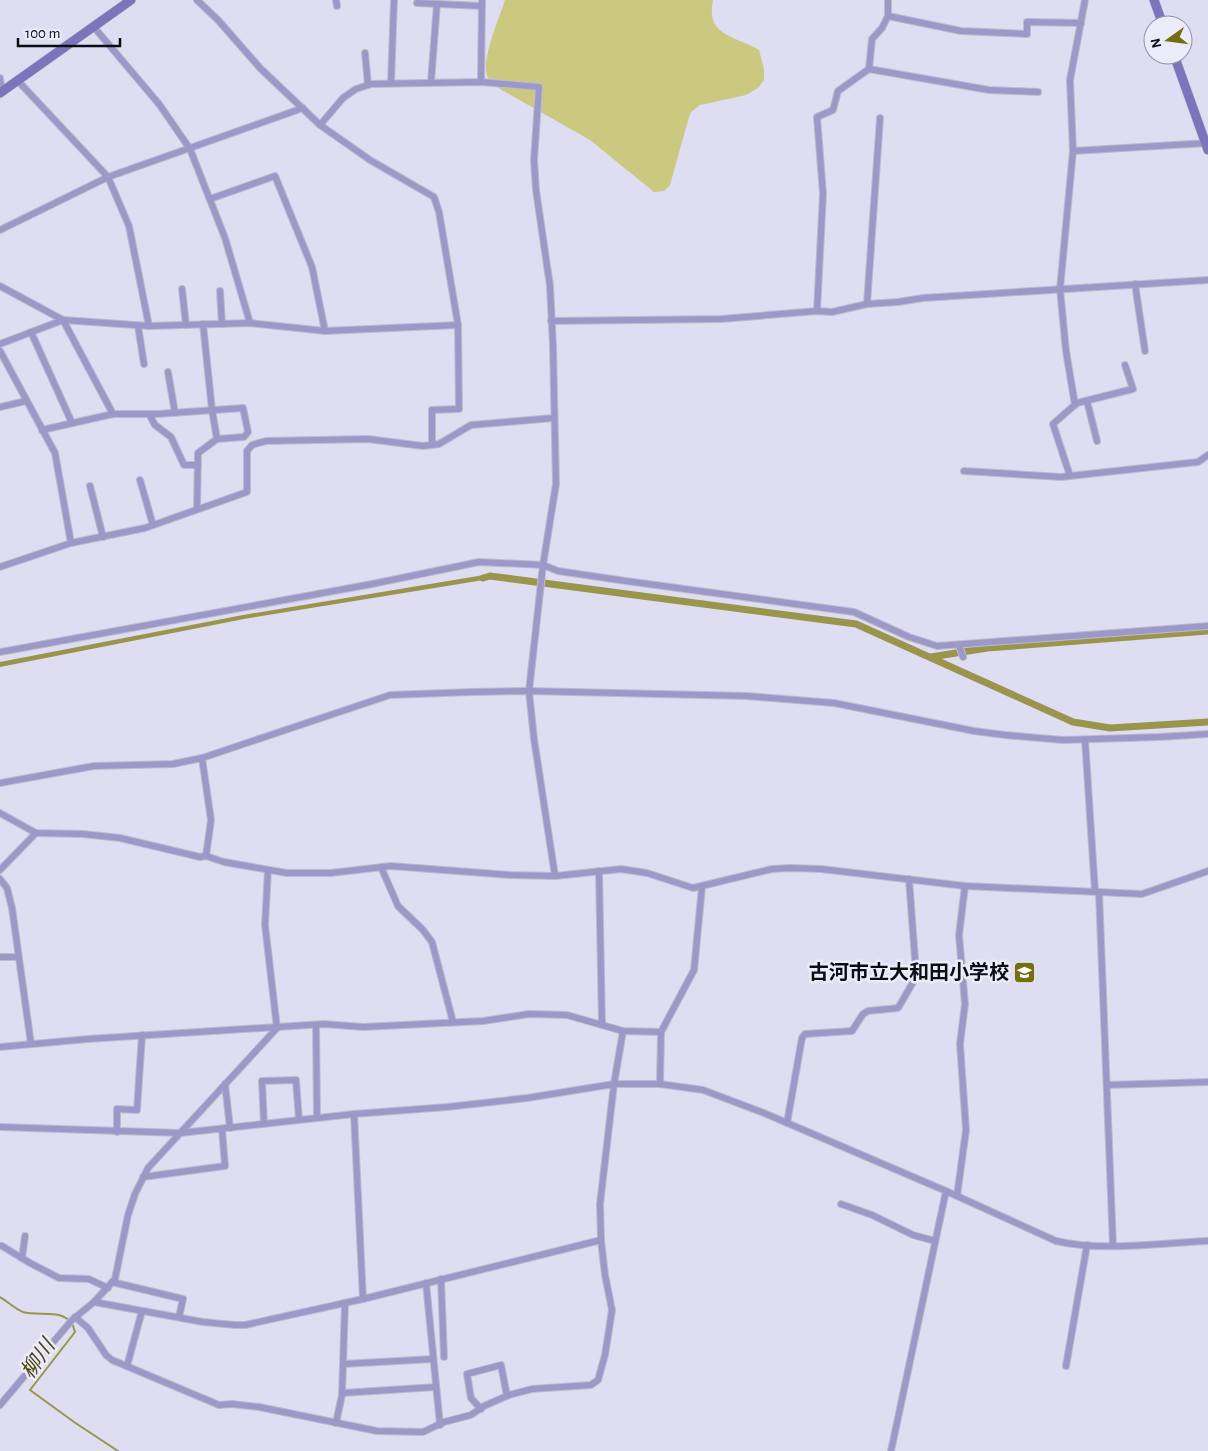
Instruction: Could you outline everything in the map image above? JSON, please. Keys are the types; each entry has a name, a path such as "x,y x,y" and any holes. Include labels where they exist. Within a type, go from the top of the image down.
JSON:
{"street":[{"path":"1,92 131,0"},
{"path":"197,0 218,20 260,68 320,125 370,160 434,197 439,212 458,325 459,409 432,410 432,445"},
{"path":"391,83 394,0"},
{"path":"869,69 872,39 882,28 888,16 888,0"},
{"path":"1075,406 1066,351 1060,289 1073,152 1070,80 1085,0"},
{"path":"1154,0 1159,15"},
{"path":"417,3 482,3 481,82"},
{"path":"431,82 437,4"},
{"path":"888,16 961,31 1026,34 1027,22 1081,23"},
{"path":"93,26 160,104 190,149 225,238 250,323"},
{"path":"365,53 368,85"},
{"path":"1073,152 1207,145 1178,65"},
{"path":"817,311 823,194 817,117 832,110 838,91 869,69 989,90 1038,92"},
{"path":"0,78 1,92"},
{"path":"18,80 108,177 129,226 149,326"},
{"path":"320,125 343,98 356,89 368,85 481,82 538,87 536,190 550,286 556,484 543,565 529,690 534,739 555,876"},
{"path":"0,230 108,177 303,108"},
{"path":"867,304 880,118"},
{"path":"210,199 275,176 312,267 325,331"},
{"path":"551,321 721,319 817,311 832,312 867,304 923,298 1208,280"},
{"path":"1134,284 1145,351"},
{"path":"0,286 63,320 138,326 250,323 325,331 458,325"},
{"path":"182,289 186,325"},
{"path":"220,291 222,324"},
{"path":"0,344 63,320"},
{"path":"63,320 113,414"},
{"path":"203,324 217,440"},
{"path":"138,326 144,364"},
{"path":"30,332 72,423"},
{"path":"0,351 55,453 71,543"},
{"path":"1070,476 1053,424 1075,406 1133,389 1125,365"},
{"path":"168,372 175,413"},
{"path":"0,407 26,401"},
{"path":"1087,401 1097,441"},
{"path":"42,430 113,414 175,413 243,408 248,432 244,437 217,440 198,453 197,509"},
{"path":"149,414 154,425 171,437 184,465 198,465"},
{"path":"0,567 71,543 153,526 247,492 247,451 252,445 266,441 368,439 423,446 439,444 471,425 554,418"},
{"path":"964,471 1061,477 1198,462 1208,455"},
{"path":"140,480 153,526"},
{"path":"90,486 102,537"},
{"path":"0,652 372,584 479,562 543,565 558,571 854,612 909,637 937,646 1208,626"},
{"path":"958,645 962,657"},
{"path":"0,783 94,766 173,764 202,758 390,695 529,690 747,696 824,702 1005,736 1085,740 1208,734"},
{"path":"1085,740 1097,892 1113,1246"},
{"path":"202,758 211,820 206,856"},
{"path":"0,813 36,833 83,834 120,838 206,856 224,862 286,873 331,873 391,866 510,875 555,876 620,869 647,873 687,888 772,869 790,868 821,869 965,886 1142,894 1208,871"},
{"path":"0,870 36,833"},
{"path":"381,868 398,906 423,930 432,942 453,1022"},
{"path":"268,870 264,925 277,1028"},
{"path":"599,872 602,1025"},
{"path":"0,879 7,888 12,908 30,1044"},
{"path":"787,1123 802,1038 805,1034 852,1031 863,1014 868,1011 898,1008 915,979 909,879"},
{"path":"660,1084 661,1032 694,970 702,886"},
{"path":"957,1196 966,1130 960,1044 965,1004 959,935 965,886"},
{"path":"0,957 18,957"},
{"path":"0,1048 142,1035 316,1025 364,1027 483,1020 529,1014 568,1015 623,1032 661,1032"},
{"path":"316,1025 318,1118"},
{"path":"0,1405 76,1317 94,1302 115,1279 128,1216 135,1194 148,1168 277,1028"},
{"path":"76,1317 88,1328 106,1355 127,1366 219,1405 232,1404 259,1408 377,1431 424,1432 444,1422 471,1415 495,1400 507,1396 532,1389 591,1385 598,1380 605,1355 612,1310 601,1240 600,1204 614,1084 623,1032"},
{"path":"117,1132 117,1109 137,1110 142,1035"},
{"path":"264,1124 262,1082 296,1080 299,1120"},
{"path":"1107,1086 1208,1082"},
{"path":"225,1084 230,1128"},
{"path":"0,1127 180,1133 527,1098 614,1084 660,1084 703,1090 787,1123 946,1191 1056,1241 1070,1244 1113,1246 1208,1241"},
{"path":"354,1114 363,1299"},
{"path":"143,1177 225,1166 222,1129"},
{"path":"891,1451 946,1191"},
{"path":"841,1204 872,1214 913,1235 935,1241"},
{"path":"22,1258 25,1236"},
{"path":"94,1302 180,1317 245,1325 363,1299 601,1240"},
{"path":"1066,1366 1087,1245"},
{"path":"2,1246 59,1278 89,1279 183,1299 180,1317"},
{"path":"441,1279 444,1357"},
{"path":"426,1283 440,1425"},
{"path":"336,1423 342,1392 345,1303"},
{"path":"127,1366 142,1311"},
{"path":"343,1364 433,1359"},
{"path":"481,1409 472,1398 467,1374 501,1365 507,1396"},
{"path":"342,1392 436,1387"}],"shaded area":[{"path":"505,0 713,0 713,20 720,31 759,50 764,69 764,80 758,88 746,95 700,105 691,112 670,185 664,191 654,192 590,140 492,83 487,75 487,59"},
{"path":"490,574 490,579 244,619 0,667 0,662 243,615"}],"waterway":[{"path":"483,578 490,576 856,624 1073,722 1110,728 1208,722"},
{"path":"931,657 987,648 1208,631"},
{"name":"柳川","path":"0,1297 23,1312 53,1314 69,1320"},
{"name":"柳川","path":"72,1323 75,1332 30,1390 118,1451"}],"place":[{"name":"古河市立大和田小学校","path":"1025,973"}]}
